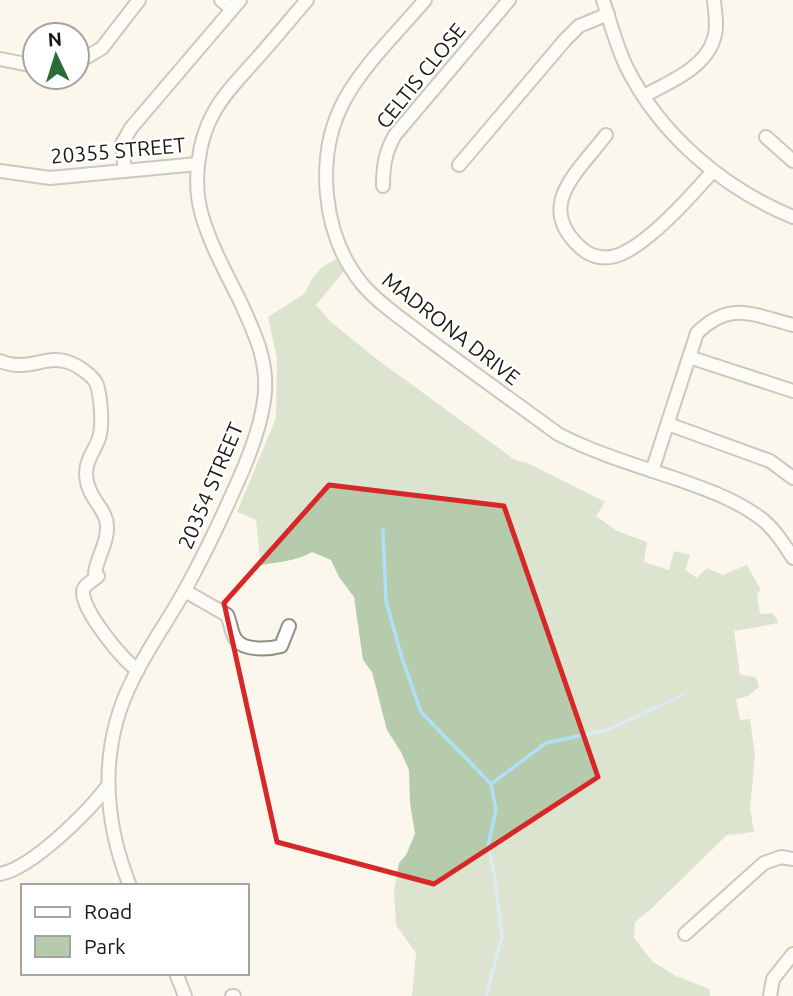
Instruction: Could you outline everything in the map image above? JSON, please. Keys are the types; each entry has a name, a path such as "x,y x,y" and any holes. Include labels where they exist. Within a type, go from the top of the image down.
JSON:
{"street":[{"path":"91,55 102,48 139,0"},
{"path":"125,171 122,144 131,128 236,5 221,0"},
{"name":"20354 STREET","path":"129,884 113,838 107,787 113,735 119,713 138,670 214,535 245,466 265,397 262,357 257,340 201,212 198,164 212,114 229,90 307,0"},
{"name":"MADRONA DRIVE","path":"425,0 358,79 344,101 332,130 326,181 328,205 343,253 363,285 388,309 558,434 586,448 714,492 741,504 765,521 793,558"},
{"name":"CELTIS CLOSE","path":"383,186 383,166 395,135 509,0"},
{"path":"603,0 626,65 644,96 677,140 713,171 760,203 793,217"},
{"path":"644,96 700,62 709,50 715,37 714,0"},
{"path":"459,166 565,40 579,26 608,14"},
{"path":"0,59 21,63"},
{"path":"606,135 567,185 559,205 559,217 564,228 580,247 593,256 603,258 631,249 681,206 713,171"},
{"path":"766,137 793,160"},
{"name":"20355 STREET","path":"0,171 50,178 198,164"},
{"path":"652,471 697,333 720,315 745,313 793,325"},
{"path":"689,357 793,391"},
{"path":"0,361 18,367 51,361 68,362 89,375 97,384 102,428 88,460 86,473 90,496 108,523 106,541 96,566 95,573 98,576 85,586 83,593 87,606 101,628 129,665 138,670"},
{"path":"668,424 770,461 793,478"},
{"path":"184,591 227,615 235,637 242,644 263,648 281,646 289,626"},
{"path":"0,874 11,872 32,860 107,787"},
{"path":"685,934 764,863 781,857 793,859"},
{"path":"770,996 773,979 793,954"},
{"path":"177,975 185,996"}],"highlighted area":[{"path":"329,485 504,506 598,777 434,884 277,842 224,603"}],"green space":[{"path":"336,259 344,271 316,305 331,322 374,357 515,460 527,463 605,502 596,516 617,531 647,542 644,562 669,570 674,551 690,555 685,570 697,578 707,568 723,575 747,565 761,590 757,594 760,614 773,613 779,623 734,631 740,675 756,677 759,687 748,696 736,699 740,720 750,719 755,755 750,808 754,832 727,835 635,922 634,938 653,962 676,976 709,989 710,996 412,996 416,953 396,925 394,891 399,863 406,855 415,834 409,770 387,730 372,672 363,660 354,597 339,577 331,560 312,552 292,560 256,566 260,558 256,520 237,512 276,418 277,358 268,317 304,294 322,267"}],"waterway":[{"path":"383,530 386,601 421,712 491,784 496,810 488,846 502,937 486,996"},
{"path":"491,784 546,743 607,730 683,695"}]}
